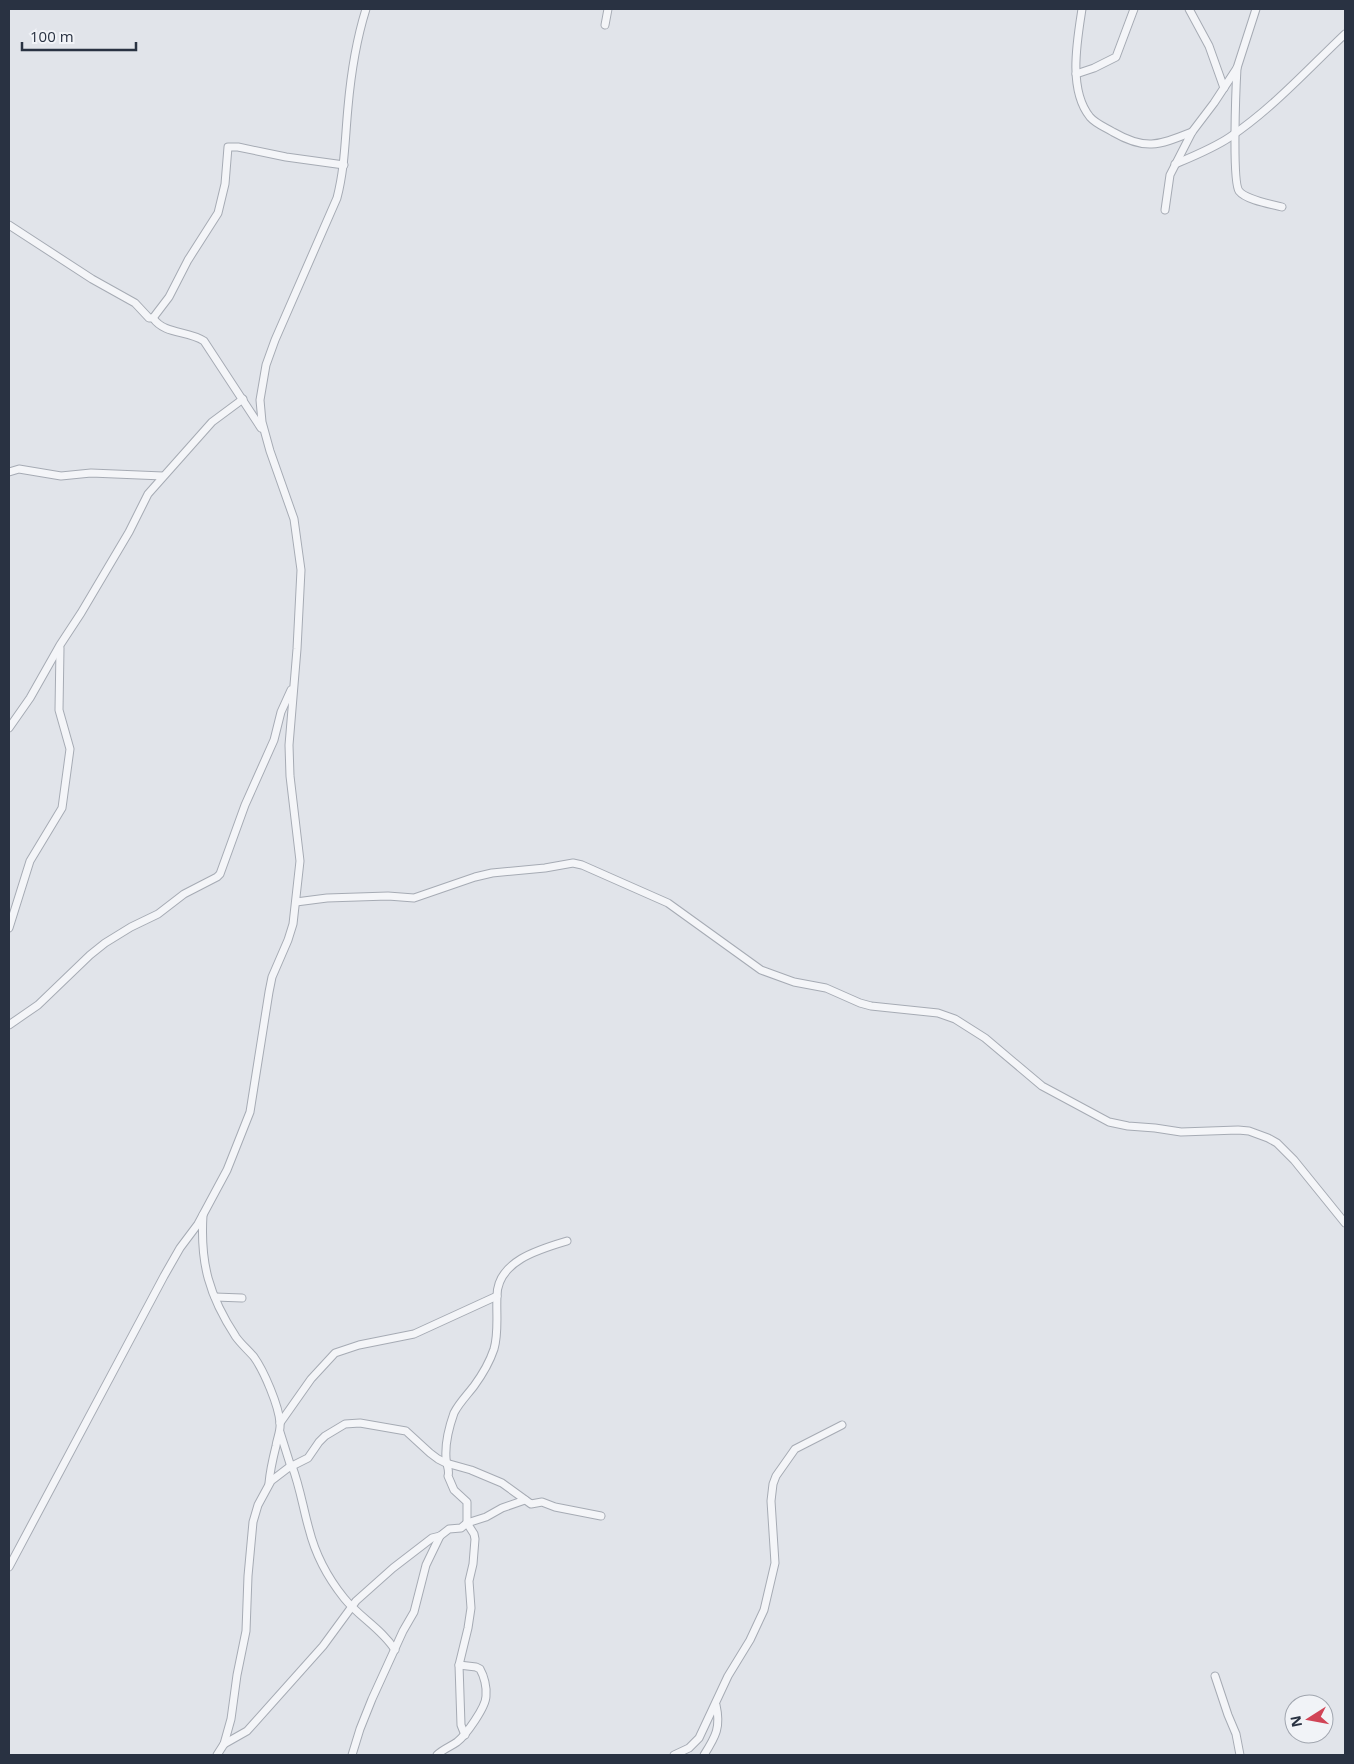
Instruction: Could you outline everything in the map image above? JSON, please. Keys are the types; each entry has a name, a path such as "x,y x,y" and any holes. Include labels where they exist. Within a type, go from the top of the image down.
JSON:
{"street":[{"path":"9,1567 149,1302 204,1212 227,1170 250,1112 268,992 293,924 300,862 290,776 290,745 301,570 299,546 294,519 278,477 262,422 260,400 266,365 275,340 337,198 344,165 348,107 358,35 366,9"},
{"path":"605,25 608,9"},
{"path":"1082,9 1078,36 1076,74 1085,109 1090,117 1123,138 1136,143 1154,144 1192,132"},
{"path":"1076,74 1094,68 1116,57 1134,9"},
{"path":"1189,9 1206,40 1224,88"},
{"path":"1164,210 1170,175 1175,164 1192,132 1237,68 1256,9"},
{"path":"1175,164 1219,144 1236,133 1274,101 1345,34"},
{"path":"1237,68 1235,162 1237,185 1239,191 1250,198 1282,207"},
{"path":"153,318 169,297 188,260 218,213 225,184 228,147 238,147 286,157 344,165"},
{"path":"9,225 135,303 149,318 153,318 158,324 169,330 190,334 204,340 266,434"},
{"path":"9,728 30,698 60,645 130,532 148,494 212,422 243,399"},
{"path":"9,472 19,469 61,476 91,473 163,476"},
{"path":"9,928 30,861 62,808 70,749 60,710 60,645"},
{"path":"9,1025 38,1005 105,943 131,927 158,914 184,894 220,874 245,805 274,740 281,712 294,685"},
{"path":"296,902 326,898 388,896 414,898 492,873 545,868 573,863 582,865 668,903 751,963 774,975 794,982 826,988 870,1006 922,1010 955,1019 985,1038 1042,1086 1109,1122 1181,1132 1238,1130 1268,1138 1294,1160 1345,1223"},
{"path":"204,1212 203,1250 209,1283 237,1338 253,1357 270,1386 280,1423 280,1432 269,1484"},
{"path":"465,1735 461,1725 459,1665 471,1608 469,1581 474,1551 474,1534 467,1523 467,1502 452,1488 448,1476 446,1446 453,1416 478,1381 495,1346 497,1287 500,1281 516,1262 540,1249 566,1241"},
{"path":"215,1296 242,1298"},
{"path":"280,1423 311,1379 335,1353 359,1345 414,1334 497,1296"},
{"path":"217,1755 224,1744 231,1719 246,1631 248,1576 254,1522 258,1505 269,1484 280,1473 308,1458 319,1442 334,1430 345,1424 360,1423 406,1431 430,1453 446,1464 471,1470 495,1480 512,1489 532,1504 542,1502 555,1507 600,1516"},
{"path":"674,1755 689,1748 699,1738 728,1676 750,1640 764,1610 775,1563 771,1515 774,1480 795,1449 805,1442 842,1425"},
{"path":"280,1432 292,1466 313,1543 336,1587 351,1606 382,1634 395,1650"},
{"path":"224,1744 247,1731 323,1646 351,1606 420,1546 449,1529 462,1528 467,1523 491,1516 502,1508 525,1500"},
{"path":"354,1755 364,1717 403,1630 414,1612 426,1565 440,1536"},
{"path":"438,1755 465,1735 484,1704 486,1695 480,1669 476,1666 459,1665"},
{"path":"1215,1676 1236,1734 1240,1755"},
{"path":"704,1755 718,1729 716,1705"}]}
